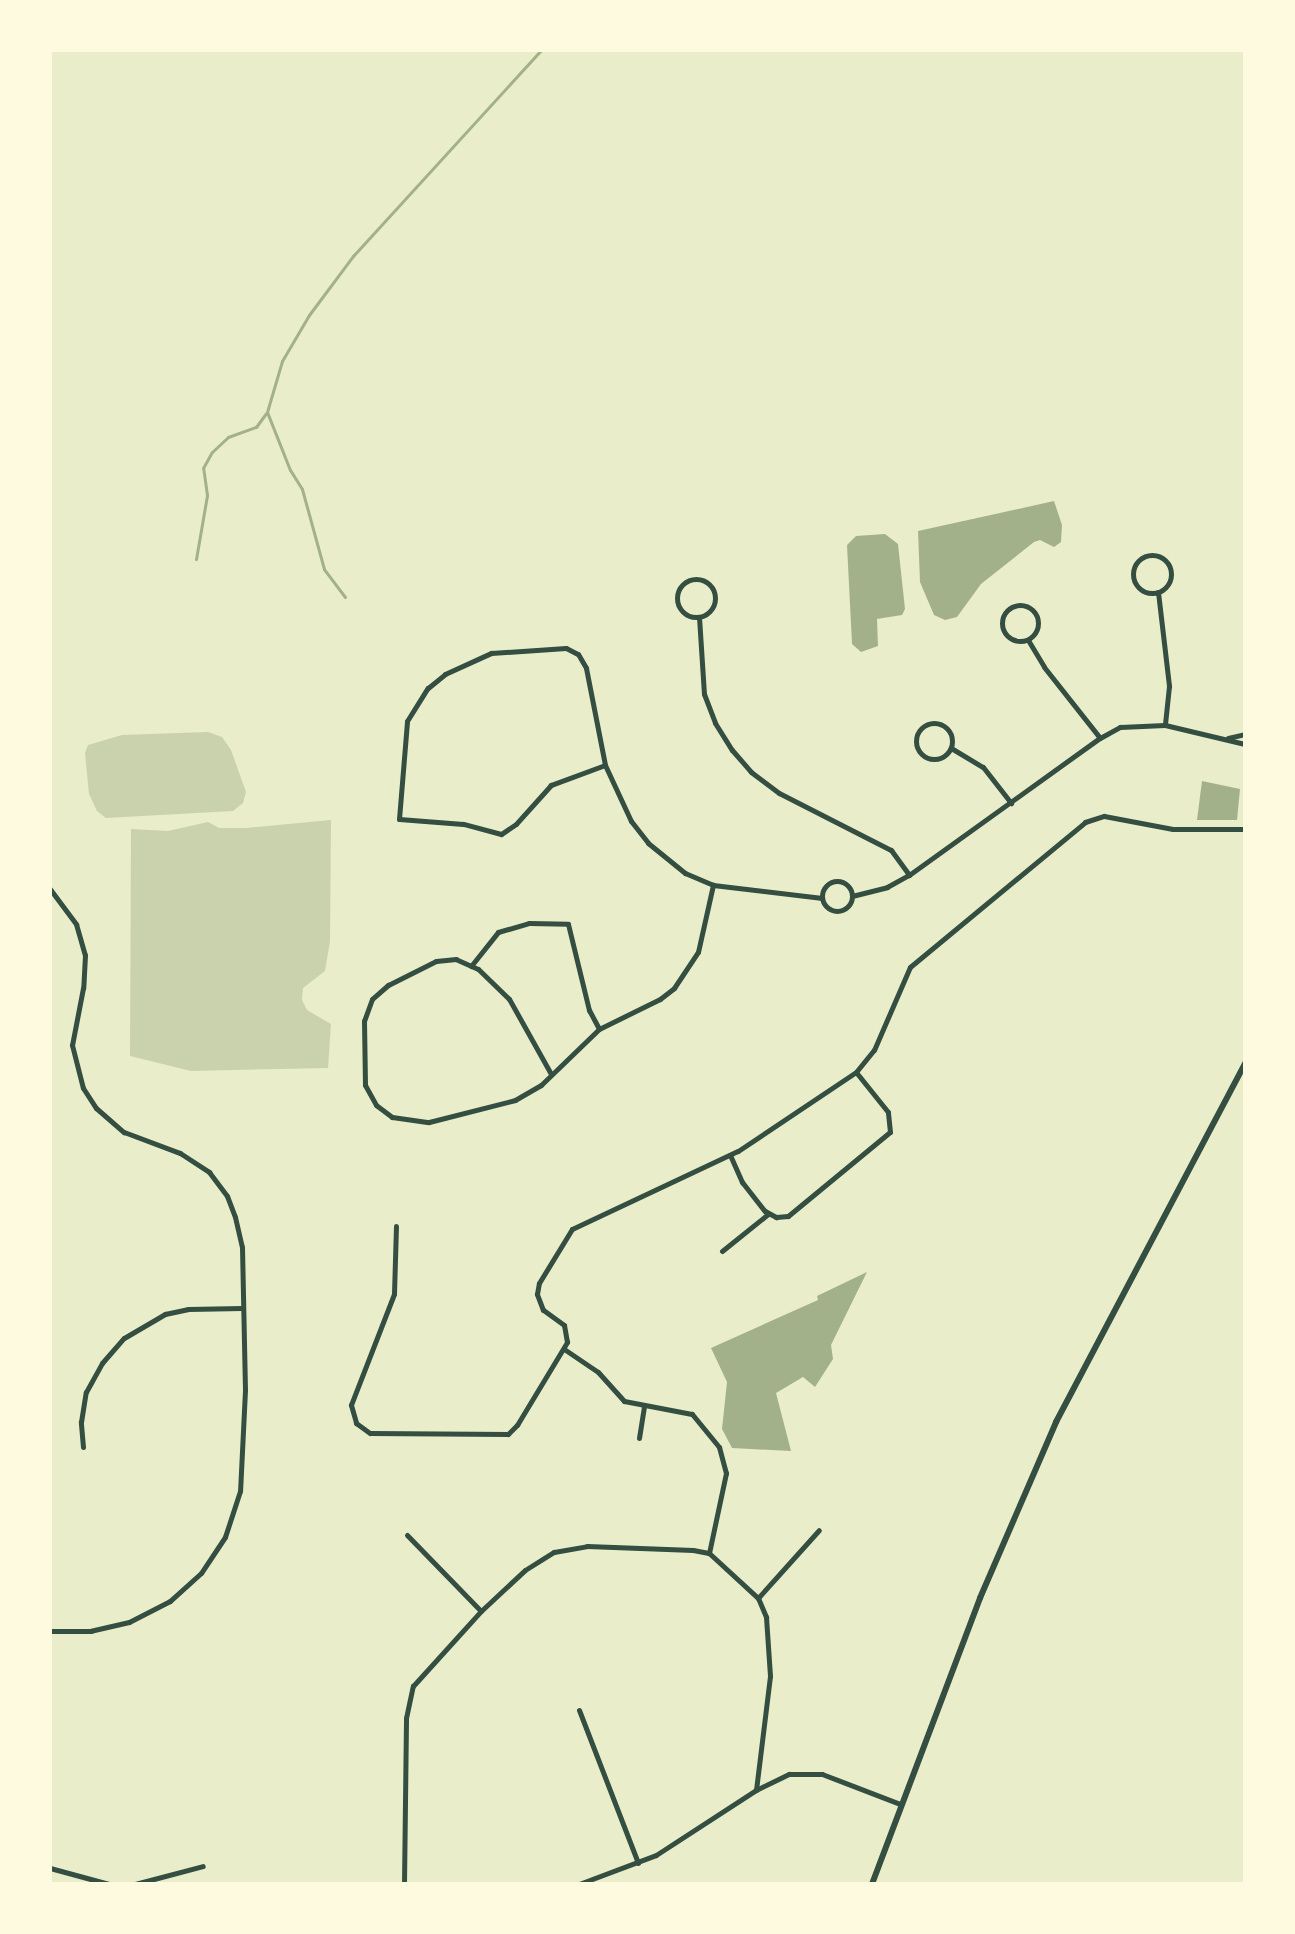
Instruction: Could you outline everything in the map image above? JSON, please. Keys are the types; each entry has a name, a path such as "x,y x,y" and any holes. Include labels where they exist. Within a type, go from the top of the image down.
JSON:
{"street":[{"path":"1158,592 1147,592 1135,581 1136,564 1146,556 1159,556 1169,565 1171,578 1158,592 1169,686 1165,725"},
{"path":"696,579 709,585 714,594 711,609 699,617 682,611 677,600 680,588 696,579"},
{"path":"1026,605 1036,613 1037,631 1028,640 1009,638 1002,627 1004,614 1013,606 1026,605"},
{"path":"699,617 704,694 715,723 732,750 751,772 779,793 891,850 909,875"},
{"path":"1028,640 1044,667 1100,738"},
{"path":"605,765 551,785 516,824 501,834 463,824 399,819 407,721 428,688 466,663 504,650 566,648 578,654 586,668 605,765 631,821 648,843 685,873 713,885 822,898 834,911 847,908 852,896 840,882 827,885 822,898"},
{"path":"940,723 950,730 951,748 942,758 929,759 918,750 916,737 923,726 940,723"},
{"path":"852,896 887,887 909,875 1100,738 1120,727 1165,725 1245,744"},
{"path":"1227,738 1245,734"},
{"path":"951,748 983,767 1011,803"},
{"path":"396,1226 394,1294 351,1405 360,1428 370,1433 394,1434 508,1434 568,1340 565,1328 543,1310 537,1294 539,1283 572,1229 730,1155 856,1072 874,1050 910,967 1085,822 1104,816 1173,829 1245,829"},
{"path":"551,1074 514,1005 485,975 456,959 436,961 388,985 372,999 364,1021 362,1070 371,1099 392,1117 429,1122 515,1100 541,1085 599,1029 660,999 674,988 698,952 713,885"},
{"path":"50,889 76,924 85,955 83,988 72,1045 83,1088 96,1108 124,1132 180,1153 209,1172 220,1184 235,1217 242,1247 243,1470 234,1512 215,1554 182,1591 144,1616 91,1631 50,1631"},
{"path":"471,966 498,932 529,923 568,924 589,1010 599,1029"},
{"path":"872,1884 980,1598 1056,1422 1245,1063"},
{"path":"722,1251 768,1214 788,1216 889,1134 892,1123 888,1112 856,1072"},
{"path":"730,1155 742,1182 768,1214"},
{"path":"83,1447 81,1422 86,1392 102,1363 124,1338 165,1314 188,1309 242,1308"},
{"path":"564,1349 598,1372 618,1398 692,1414 724,1455 726,1473 709,1553"},
{"path":"639,1438 644,1406"},
{"path":"758,1598 819,1530"},
{"path":"407,1535 481,1611"},
{"path":"404,1884 408,1701 421,1674 481,1611 525,1570 554,1552 587,1546 709,1553 758,1598 766,1617 770,1676 756,1790"},
{"path":"579,1710 638,1863"},
{"path":"579,1884 638,1863 674,1845 756,1790 789,1774 807,1771 900,1804"},
{"path":"135,1884 203,1866"},
{"path":"50,1868 109,1884"}],"shaded area":[{"path":"1054,501 1062,525 1061,542 1054,547 1040,540 1034,542 981,584 957,617 945,620 934,615 920,582 918,531"},
{"path":"885,534 898,544 905,609 902,615 877,619 878,646 861,652 852,644 847,545 856,536"},
{"path":"208,732 222,737 231,750 246,792 243,803 233,811 106,818 97,811 89,794 85,753 88,745 122,735"},
{"path":"1202,781 1240,789 1237,820 1197,820"},
{"path":"331,820 330,941 325,971 303,988 302,1000 307,1010 331,1024 328,1068 191,1071 130,1056 131,829 168,831 208,822 219,828 246,828"},
{"path":"867,1272 831,1345 833,1359 815,1387 803,1377 776,1393 791,1451 732,1448 722,1429 727,1382 711,1348 818,1300 817,1296"}],"waterway":[{"path":"345,597 324,569 302,489 290,470 267,412 282,361 309,315 353,256 541,50"},
{"path":"196,559 207,495 203,468 212,452 228,437 256,427 266,413"}]}
